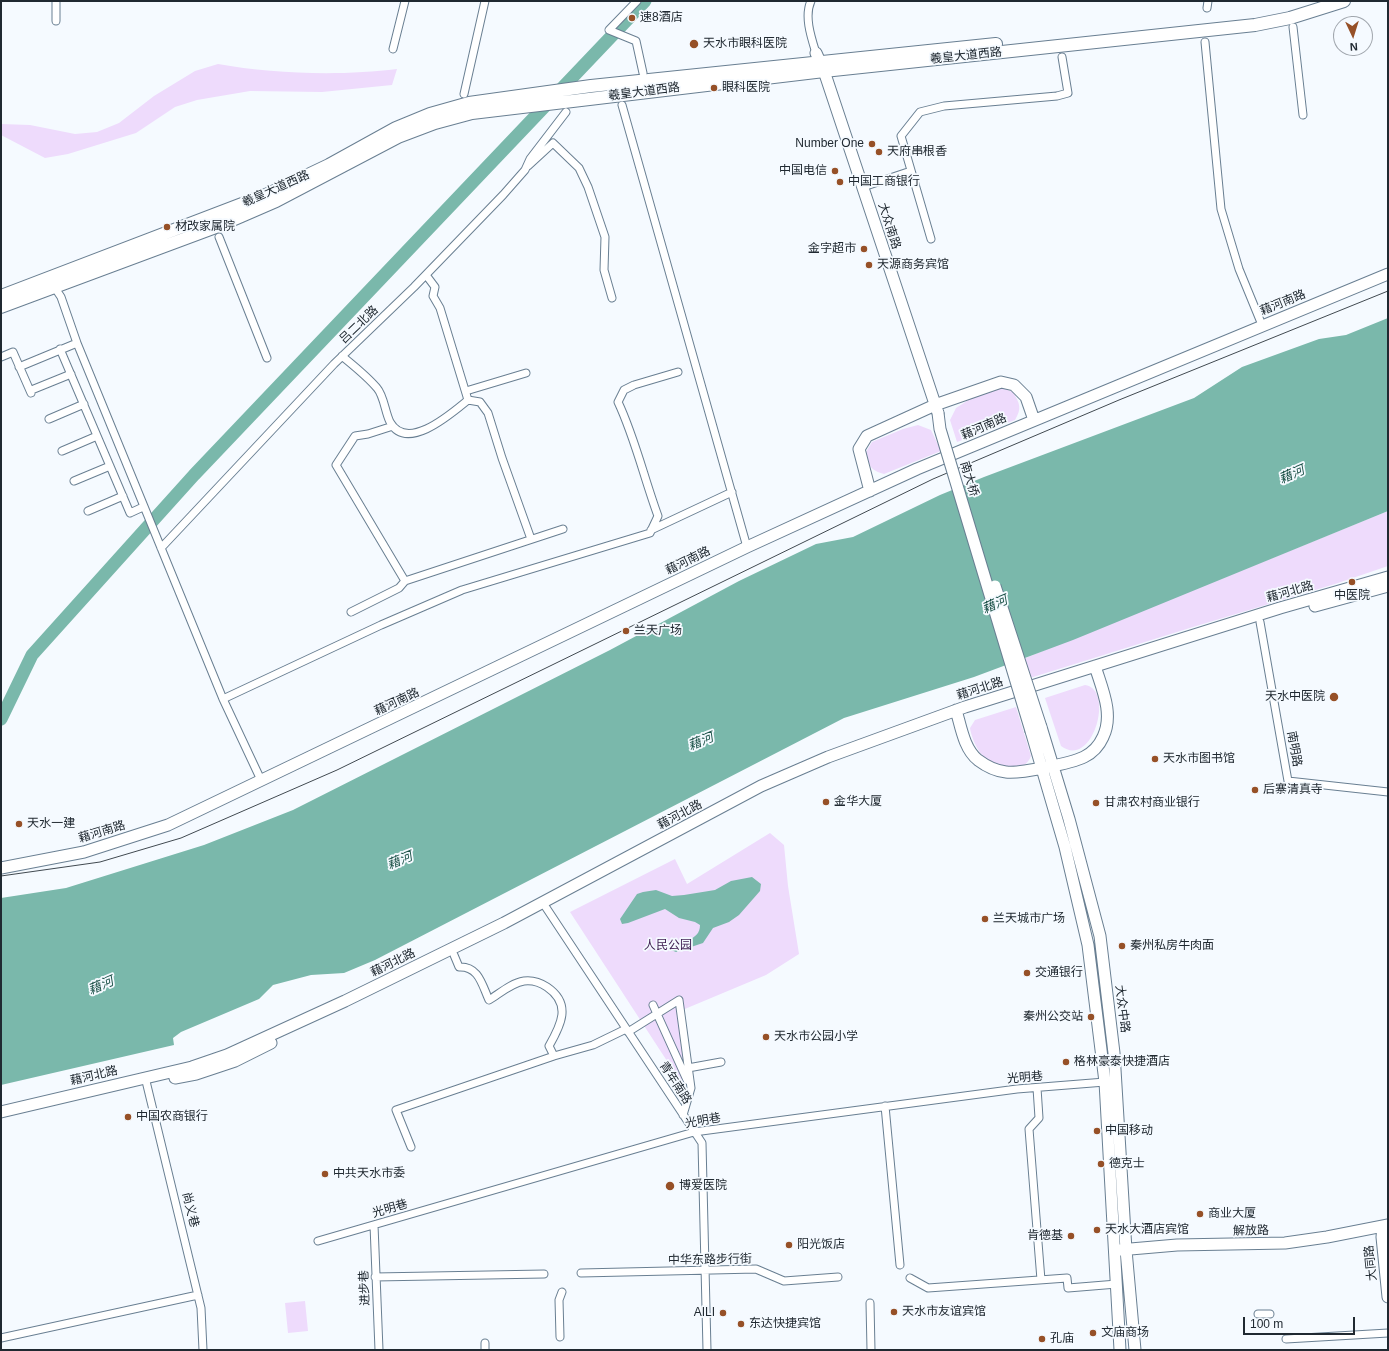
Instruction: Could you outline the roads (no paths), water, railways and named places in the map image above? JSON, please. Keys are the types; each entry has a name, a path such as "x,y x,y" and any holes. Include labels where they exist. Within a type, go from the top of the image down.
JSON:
{"main road":[{"name":"羲皇大道西路","path":"1,306 52,282 268,194 329,165 396,128 430,114 469,103 591,86 1254,17 1288,11 1317,1"},
{"name":"羲皇大道西路","path":"1,296 52,282 216,227 263,207 398,137 435,123 472,113 586,99 820,62 1255,25 1290,18 1344,1"},
{"name":"大众南路","path":"820,62 936,409"},
{"name":"藉河南路","path":"1,868 84,852 168,825 747,547 870,491 1034,420 1388,274"},
{"path":"870,491 859,449 867,436 1001,382 1014,385 1026,397 1034,420"},
{"name":"南大桥","path":"936,409 943,436 1036,729"},
{"name":"藉河北路","path":"1,1119 146,1081 227,1055 545,905 764,793 831,764 957,714 1096,670 1280,608 1388,577"},
{"name":"藉河北路","path":"1096,670 1388,586"},
{"path":"957,714 967,746 977,759 991,768 1006,772 1042,767 1082,758 1093,751 1103,738 1108,722 1107,705 1096,670"},
{"name":"大众中路","path":"1036,729 1053,764 1100,936 1114,1053 1126,1250 1135,1350"},
{"name":"大众中路","path":"1036,729 1042,767 1065,847 1088,945 1105,1082 1120,1350"},
{"name":"藉河北路","path":"1,1112 146,1081 196,1074 235,1060 454,955 545,905"},
{"name":"解放路","path":"1114,1250 1177,1245 1285,1243 1385,1225"},
{"name":"大同路","path":"1385,1225 1382,1237 1388,1296"}],"street":[{"path":"56,1 56,21"},
{"path":"393,49 405,1"},
{"path":"464,94 485,1"},
{"path":"637,1 612,30 636,41 643,73"},
{"path":"811,1 808,9 811,34 820,62"},
{"path":"1293,28 1303,115"},
{"path":"1205,42 1222,210 1239,269 1262,326"},
{"path":"931,239 901,136 920,112 944,106 1057,96 1068,93 1062,56"},
{"path":"622,105 747,547"},
{"name":"吕二北路","path":"159,545 342,356 426,275 503,195 525,170 530,159 566,112"},
{"path":"525,170 553,143 579,168 588,187 605,237 604,270 612,298"},
{"path":"863,187 911,171"},
{"path":"219,237 267,358"},
{"path":"426,275 435,287 433,296 440,308 468,400"},
{"path":"52,282 61,297 76,342 223,700 261,780"},
{"path":"19,367 76,342"},
{"path":"60,349 130,513 143,507"},
{"path":"1,357 13,352 32,391 71,374"},
{"path":"342,356 378,388 393,426 405,433 419,432 442,421 468,400 480,402 488,413 502,458 531,539"},
{"path":"223,700 381,625 462,590 650,533 658,516 642,470 631,429 618,402 624,390 634,385 678,372"},
{"path":"466,392 526,373"},
{"path":"49,419 84,404"},
{"path":"393,426 368,434 355,436 336,464 405,581"},
{"path":"62,451 97,436"},
{"path":"74,481 110,466"},
{"path":"651,530 732,492"},
{"path":"88,511 123,496"},
{"path":"351,612 399,588 405,581 563,529"},
{"name":"南明路","path":"1260,622 1288,781 1388,792"},
{"name":"青年南路","path":"545,905 682,1115 702,1143 707,1350"},
{"path":"454,955 459,967 468,967 475,971 489,1000 515,984 525,981 544,985 559,998 563,1010 561,1024 550,1046 554,1056"},
{"path":"411,1147 396,1110 554,1056 593,1045 627,1030 679,1000 691,1088 682,1115"},
{"path":"653,1005 691,1088"},
{"path":"688,1068 721,1062"},
{"name":"尚义巷","path":"146,1081 202,1308 203,1350"},
{"name":"光明巷","path":"318,1241 694,1132 885,1106 1037,1088 1105,1082"},
{"path":"1037,1088 1039,1118 1030,1129 1041,1280"},
{"path":"885,1106 900,1265"},
{"name":"进步巷","path":"374,1225 378,1350"},
{"name":"中华东路步行街","path":"580,1273 756,1269 784,1280 838,1277"},
{"path":"375,1277 544,1274"},
{"path":"910,1278 928,1288 1067,1278 1068,1288 1117,1284"},
{"path":"560,1337 559,1300 562,1292"},
{"path":"1,1338 198,1295"},
{"path":"870,1303 871,1350"},
{"path":"1258,1314 1270,1314"},
{"path":"1286,1339 1388,1334"}],"water":[{"name":"藉河","path":"1388,318 1388,511 1073,640 974,677 844,718 375,960 344,973 311,975 273,985 259,999 181,1032 173,1038 174,1045 1,1085 1,898 66,888 204,845 293,810 610,650 739,581 816,544 853,537 940,495 984,477 1194,398 1242,367 1319,339 1346,335"},
{"path":"752,877 761,884 760,891 739,915 729,922 713,928 703,943 676,952 671,950 675,946 697,935 700,925 695,922 679,918 665,909 628,923 622,924 620,919 637,894 643,892 656,890 672,896 684,895 715,890 731,881"}],"waterway":[{"path":"1,719 32,655 194,475 645,1"}],"tram line":[{"path":"1,876 100,862 181,838 337,770 933,479 1119,400 1388,291"}],"place":[{"name":"速8酒店","path":"632,18"},
{"name":"天水市眼科医院","path":"694,44"},
{"name":"眼科医院","path":"714,88"},
{"name":"Number One","path":"872,144"},
{"name":"天府串根香","path":"879,152"},
{"name":"中国电信","path":"835,171"},
{"name":"中国工商银行","path":"840,182"},
{"name":"材改家属院","path":"167,227"},
{"name":"金字超市","path":"864,249"},
{"name":"天源商务宾馆","path":"869,265"},
{"name":"中医院","path":"1352,582"},
{"name":"兰天广场","path":"626,631"},
{"name":"天水中医院","path":"1334,697"},
{"name":"天水市图书馆","path":"1155,759"},
{"name":"后寨清真寺","path":"1255,790"},
{"name":"金华大厦","path":"826,802"},
{"name":"甘肃农村商业银行","path":"1096,803"},
{"name":"天水一建","path":"19,824"},
{"name":"兰天城市广场","path":"985,919"},
{"name":"秦州私房牛肉面","path":"1122,946"},
{"name":"交通银行","path":"1027,973"},
{"name":"秦州公交站","path":"1091,1017"},
{"name":"天水市公园小学","path":"766,1037"},
{"name":"格林豪泰快捷酒店","path":"1066,1062"},
{"name":"中国农商银行","path":"128,1117"},
{"name":"中国移动","path":"1097,1131"},
{"name":"德克士","path":"1101,1164"},
{"name":"中共天水市委","path":"325,1174"},
{"name":"博爱医院","path":"670,1186"},
{"name":"商业大厦","path":"1200,1214"},
{"name":"天水大酒店宾馆","path":"1097,1230"},
{"name":"肯德基","path":"1071,1236"},
{"name":"阳光饭店","path":"789,1245"},
{"name":"天水市友谊宾馆","path":"894,1312"},
{"name":"AILI","path":"723,1313"},
{"name":"东达快捷宾馆","path":"741,1324"},
{"name":"文庙商场","path":"1093,1333"},
{"name":"孔庙","path":"1042,1339"}],"park label":[{"name":"人民公园","path":"668,946"}]}
